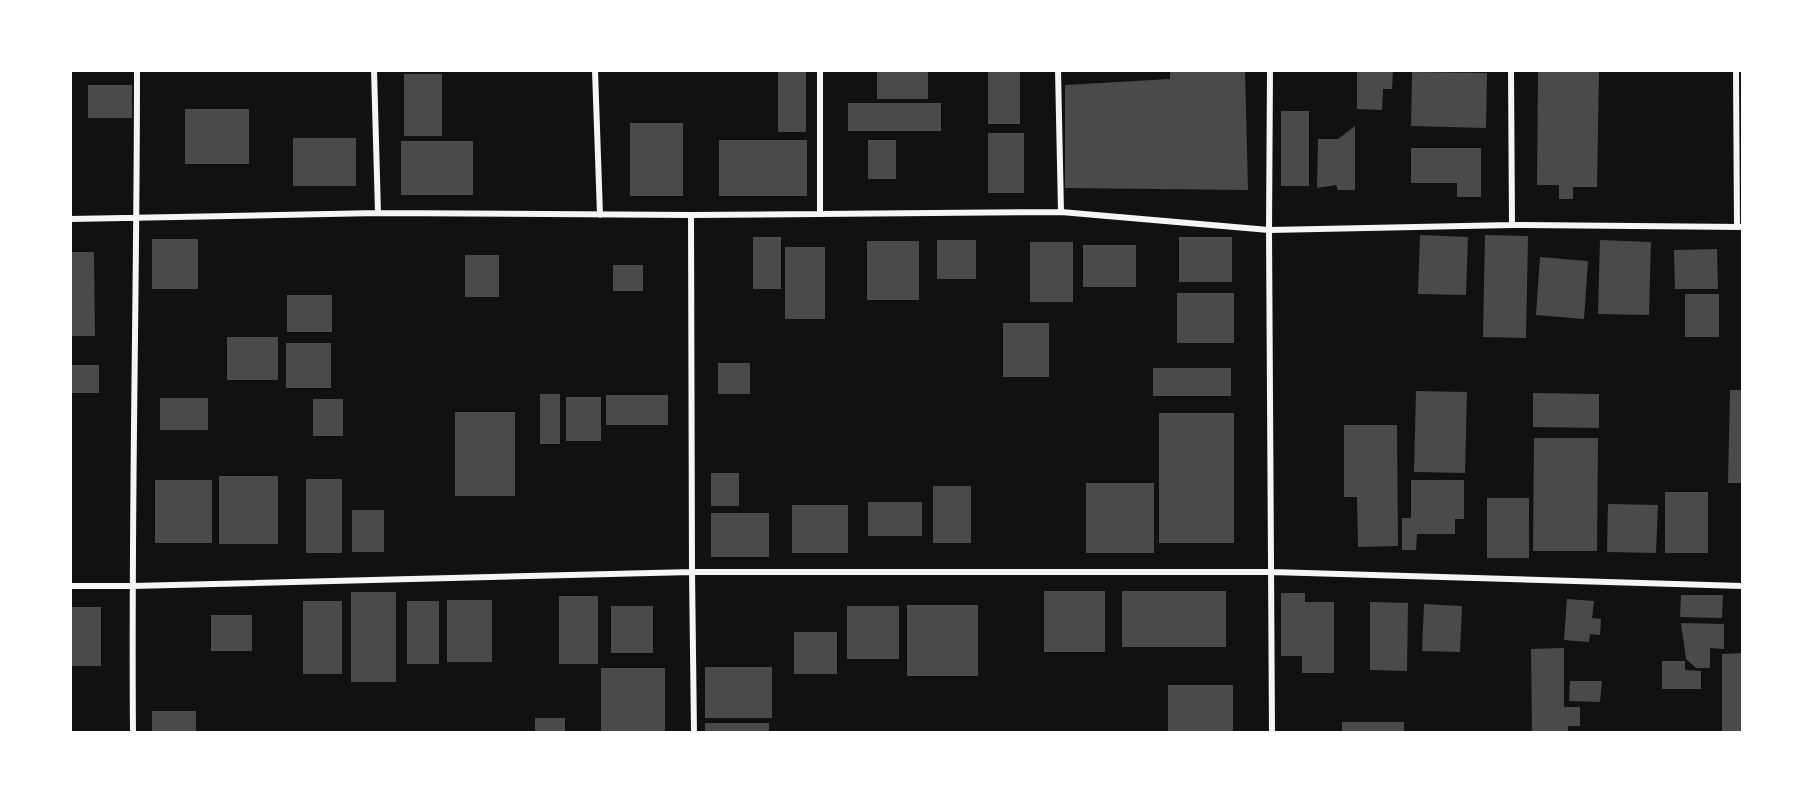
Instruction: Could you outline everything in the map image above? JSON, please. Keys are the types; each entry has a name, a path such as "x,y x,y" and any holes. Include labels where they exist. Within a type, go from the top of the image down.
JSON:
{"street":[{"path":"133,732 132,586 137,70"},
{"path":"374,70 378,213"},
{"path":"595,70 600,215"},
{"path":"820,70 820,214"},
{"path":"1058,70 1061,212"},
{"path":"1270,70 1272,732"},
{"path":"1511,70 1512,225"},
{"path":"70,219 378,213 691,215 1061,212 1269,230 1512,225 1740,227 1736,70"},
{"path":"691,215 694,732"},
{"path":"70,586 692,572 1272,572 1743,586"}],"building":[{"path":"778,70 806,70 806,132 778,132"},
{"path":"877,70 928,70 928,99 877,99"},
{"path":"1170,70 1245,70 1248,190 1065,188 1065,85 1170,79"},
{"path":"1357,70 1393,70 1392,89 1383,89 1382,110 1357,109"},
{"path":"1538,70 1599,70 1597,187 1573,187 1573,199 1559,199 1559,185 1537,185"},
{"path":"988,71 1020,71 1020,124 988,124"},
{"path":"1412,72 1487,73 1486,128 1411,126"},
{"path":"404,74 442,74 442,136 404,136"},
{"path":"88,85 132,85 132,118 88,118"},
{"path":"848,103 941,103 941,131 848,131"},
{"path":"185,109 249,109 249,164 185,164"},
{"path":"1281,111 1309,111 1309,186 1281,186"},
{"path":"630,123 683,123 683,196 630,196"},
{"path":"1355,126 1355,190 1338,190 1336,185 1317,188 1318,139 1338,139"},
{"path":"988,133 1024,133 1024,193 988,193"},
{"path":"293,138 356,138 356,186 293,186"},
{"path":"719,140 807,140 807,196 719,196"},
{"path":"868,140 896,140 896,179 868,179"},
{"path":"401,141 473,141 473,195 401,195"},
{"path":"1411,148 1481,148 1481,197 1457,197 1457,183 1411,183"},
{"path":"1420,235 1468,237 1466,295 1418,294"},
{"path":"1485,235 1528,236 1526,338 1483,337"},
{"path":"753,237 781,237 781,289 753,289"},
{"path":"1179,237 1232,237 1232,282 1179,282"},
{"path":"152,239 198,239 198,289 152,289"},
{"path":"937,240 976,240 976,279 937,279"},
{"path":"1600,240 1651,242 1649,315 1598,314"},
{"path":"867,241 919,241 919,300 867,300"},
{"path":"1030,242 1073,242 1073,302 1030,302"},
{"path":"1083,245 1136,245 1136,287 1083,287"},
{"path":"785,247 825,247 825,319 785,319"},
{"path":"1717,249 1718,289 1675,289 1674,250"},
{"path":"70,252 94,252 95,336 70,336"},
{"path":"465,255 499,255 499,297 465,297"},
{"path":"1540,257 1588,261 1584,319 1536,315"},
{"path":"613,265 643,265 643,291 613,291"},
{"path":"1177,293 1234,293 1234,343 1177,343"},
{"path":"1685,294 1719,294 1719,337 1685,337"},
{"path":"287,295 332,295 332,332 287,332"},
{"path":"1003,323 1049,323 1049,377 1003,377"},
{"path":"227,337 278,337 278,380 227,380"},
{"path":"286,343 331,343 331,388 286,388"},
{"path":"718,363 750,363 750,394 718,394"},
{"path":"70,365 99,365 99,393 70,393"},
{"path":"1153,368 1231,368 1231,396 1153,396"},
{"path":"1730,390 1742,390 1742,483 1728,483"},
{"path":"1416,391 1467,392 1465,473 1414,472"},
{"path":"1533,393 1599,394 1599,428 1533,427"},
{"path":"540,394 560,394 560,444 540,444"},
{"path":"606,395 668,395 668,425 606,425"},
{"path":"566,397 601,397 601,441 566,441"},
{"path":"160,398 208,398 208,430 160,430"},
{"path":"313,399 343,399 343,436 313,436"},
{"path":"455,412 515,412 515,496 455,496"},
{"path":"1159,413 1234,413 1234,543 1159,543"},
{"path":"1344,425 1397,425 1398,546 1358,547 1357,497 1344,497"},
{"path":"1534,438 1598,438 1597,551 1533,551"},
{"path":"711,473 739,473 739,506 711,506"},
{"path":"219,476 278,476 278,544 219,544"},
{"path":"306,479 342,479 342,553 306,553"},
{"path":"155,480 212,480 212,543 155,543"},
{"path":"1411,480 1464,480 1464,519 1455,519 1455,534 1417,534 1416,550 1402,550 1402,518 1411,518"},
{"path":"1086,483 1154,483 1154,553 1086,553"},
{"path":"933,486 971,486 971,543 933,543"},
{"path":"1665,492 1708,492 1708,553 1665,553"},
{"path":"1487,498 1529,498 1529,558 1487,558"},
{"path":"868,502 922,502 922,536 868,536"},
{"path":"1608,504 1658,505 1656,553 1607,552"},
{"path":"792,505 848,505 848,553 792,553"},
{"path":"352,510 384,510 384,552 352,552"},
{"path":"711,513 769,513 769,557 711,557"},
{"path":"1044,591 1105,591 1105,652 1044,652"},
{"path":"1122,591 1226,591 1226,647 1122,647"},
{"path":"351,592 396,592 396,682 351,682"},
{"path":"1281,593 1305,593 1305,602 1334,602 1334,673 1302,673 1302,656 1281,656"},
{"path":"1681,595 1723,595 1722,618 1680,617"},
{"path":"559,596 598,596 598,664 559,664"},
{"path":"1567,599 1594,601 1592,618 1601,619 1600,635 1590,634 1589,642 1564,640"},
{"path":"447,600 492,600 492,662 447,662"},
{"path":"303,601 342,601 342,674 303,674"},
{"path":"407,601 439,601 439,664 407,664"},
{"path":"1370,602 1408,603 1407,671 1370,670"},
{"path":"1424,604 1462,606 1460,652 1422,651"},
{"path":"907,605 978,605 978,676 907,676"},
{"path":"611,606 653,606 653,653 611,653"},
{"path":"847,606 899,606 899,659 847,659"},
{"path":"70,607 101,607 101,666 70,666"},
{"path":"211,615 252,615 252,651 211,651"},
{"path":"1681,623 1724,624 1724,649 1710,648 1710,668 1696,668 1686,659"},
{"path":"794,632 837,632 837,674 794,674"},
{"path":"1564,648 1564,707 1580,707 1580,726 1568,726 1568,732 1532,732 1531,649"},
{"path":"1742,653 1742,732 1722,732 1722,654"},
{"path":"1662,661 1685,661 1685,670 1701,671 1701,689 1662,689"},
{"path":"705,667 772,667 772,718 705,718"},
{"path":"601,668 665,668 665,732 601,732"},
{"path":"1570,681 1602,681 1600,702 1569,701"},
{"path":"1168,685 1233,685 1233,732 1168,732"},
{"path":"152,711 196,711 196,732 152,732"},
{"path":"535,718 565,718 565,732 535,732"},
{"path":"1342,722 1404,722 1404,732 1342,732"},
{"path":"705,723 769,723 769,732 705,732"}]}
